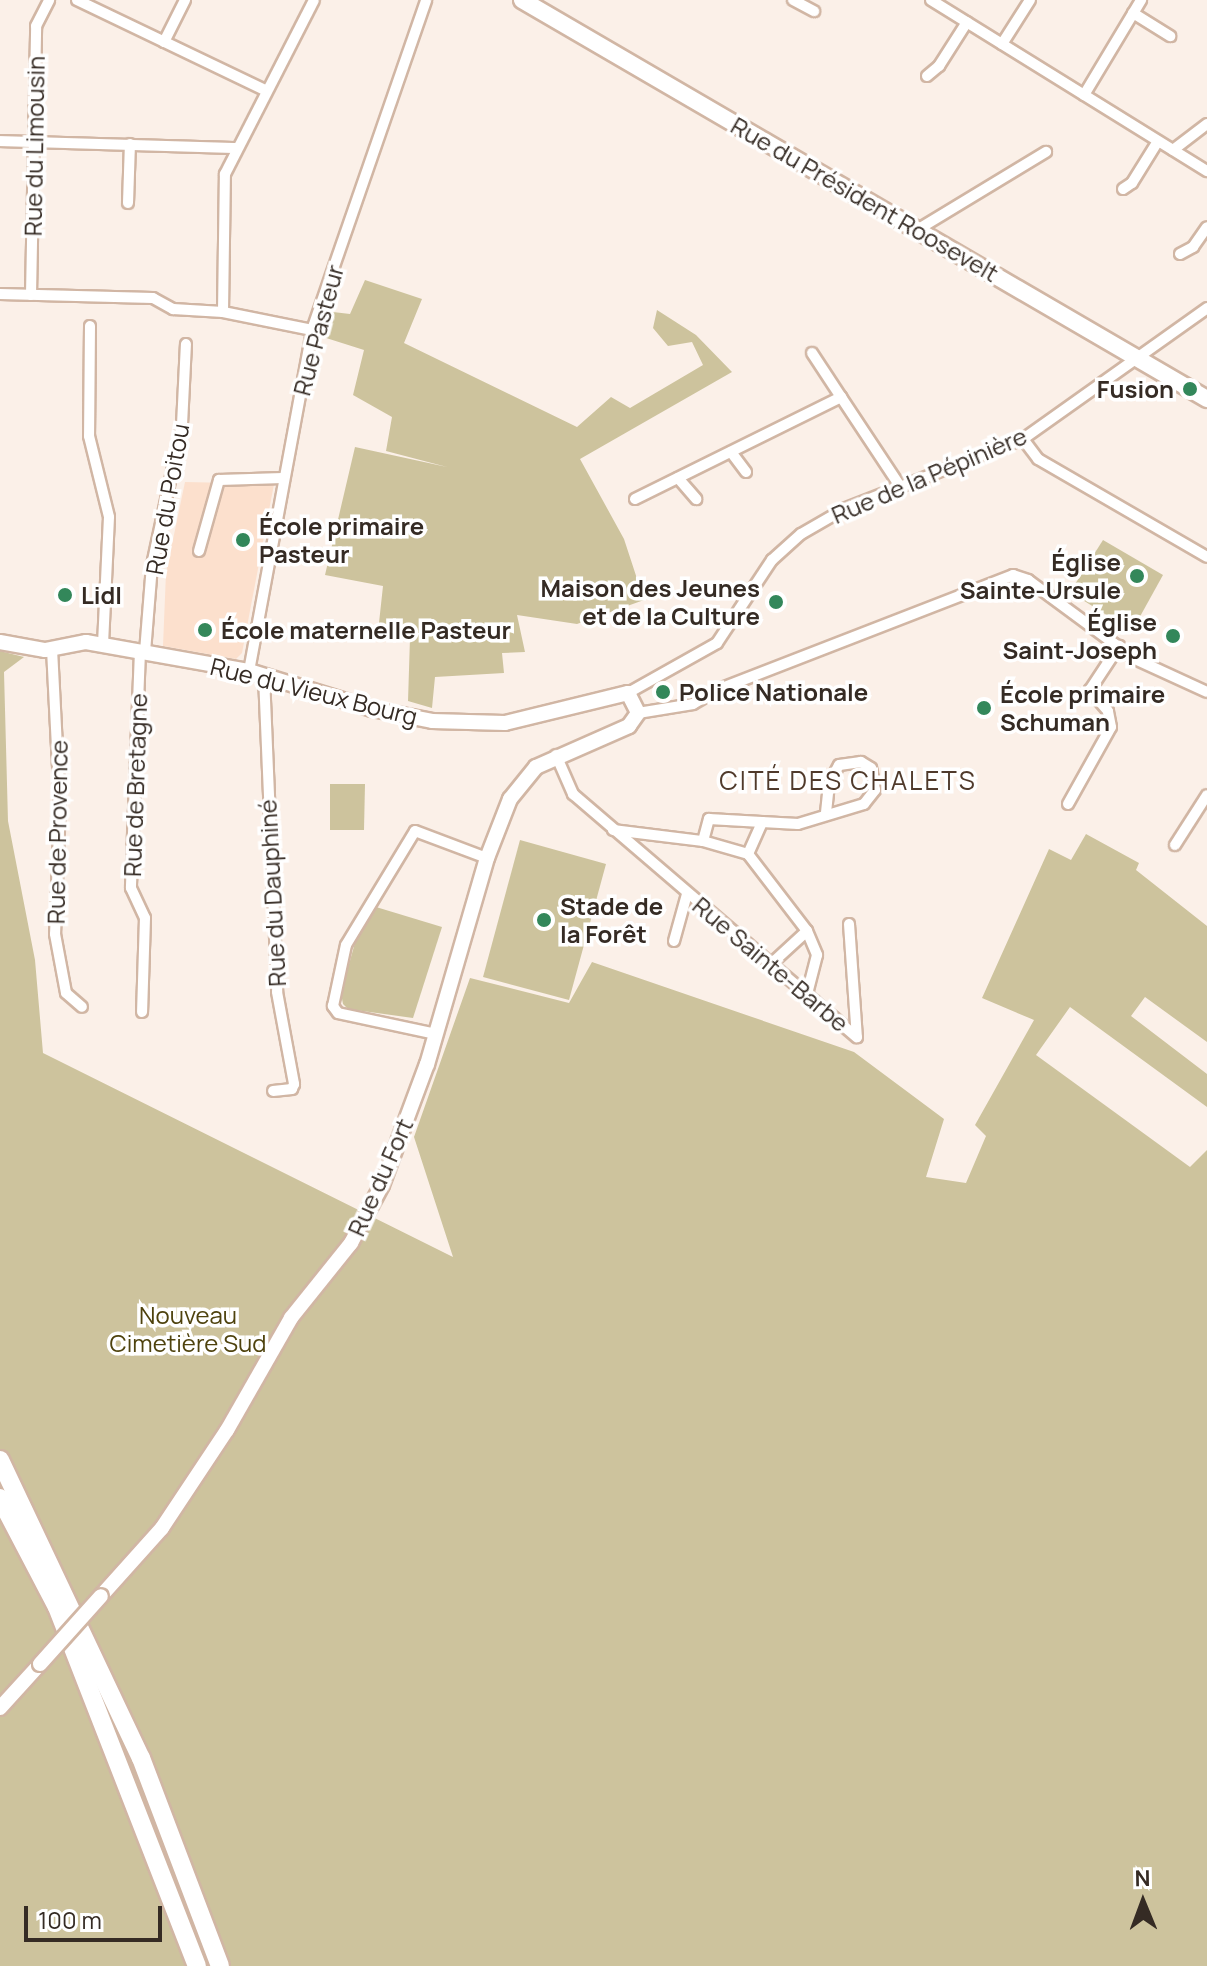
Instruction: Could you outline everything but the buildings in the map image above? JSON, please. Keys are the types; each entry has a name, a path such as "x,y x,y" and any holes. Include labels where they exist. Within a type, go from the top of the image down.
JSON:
{"highway":[{"path":"0,1460 128,1729 220,1966"},
{"path":"0,1498 57,1607 196,1966"}],"main road":[{"name":"Rue du Président Roosevelt","path":"522,0 1207,399"}],"street":[{"name":"Rue du Limousin","path":"31,295 36,26 49,0"},
{"path":"77,0 265,90"},
{"path":"164,42 185,0"},
{"path":"223,312 225,174 265,90 314,0"},
{"name":"Rue Pasteur","path":"256,673 283,478 312,330 426,0"},
{"path":"931,0 1207,171"},
{"path":"1002,44 1030,0"},
{"path":"1084,95 1141,0"},
{"path":"798,1 814,11"},
{"path":"1133,13 1170,36"},
{"path":"927,76 939,66 967,22"},
{"path":"1173,150 1207,124"},
{"path":"0,141 237,148"},
{"path":"1123,189 1132,183 1158,141"},
{"path":"128,203 130,144"},
{"path":"917,230 1046,152"},
{"path":"1180,254 1193,247 1207,227"},
{"path":"0,294 153,298 173,309 223,312 312,330"},
{"name":"Rue de la Pépinière","path":"628,693 717,643 786,546 846,508 1023,439 1207,308"},
{"path":"90,326 89,436 109,517 103,645"},
{"name":"Rue du Poitou","path":"142,652 152,565 182,425 186,344"},
{"path":"812,353 900,486"},
{"path":"635,499 841,397"},
{"path":"1023,439 1038,459 1207,557"},
{"path":"731,452 746,472"},
{"path":"199,551 219,480 283,478"},
{"path":"678,478 696,499"},
{"path":"628,693 638,713 693,704 717,690 1013,575 1028,580 1119,646 1207,692"},
{"name":"Rue du Vieux Bourg","path":"0,642 52,649 103,645 256,673 372,709 455,723 538,718 628,693"},
{"path":"1068,804 1111,727 1108,711 1090,690 1119,646"},
{"name":"Rue de Provence","path":"52,649 60,805 55,934 66,993 82,1007"},
{"name":"Rue de Bretagne","path":"142,652 131,888 145,918 142,1012"},
{"name":"Rue du Dauphiné","path":"256,673 277,992 294,1084 292,1089 273,1091"},
{"name":"Rue du Fort","path":"0,1708 162,1528 227,1430 291,1318 351,1243 382,1185 436,1034 502,813 518,787 536,767 556,755 629,726 638,713"},
{"name":"Rue Sainte-Barbe","path":"556,755 573,794 857,1037 849,924"},
{"path":"703,841 709,819 798,824 871,798 876,778 871,768 861,762 839,765 829,784 826,814"},
{"path":"1175,845 1206,796"},
{"path":"748,854 762,822"},
{"path":"613,830 703,841 748,854 807,931 817,955 807,994"},
{"path":"436,1034 338,1013 333,1006 346,945 415,831 487,858"},
{"path":"674,941 687,894"},
{"path":"771,964 807,931"}],"shaded area":[{"path":"185,482 274,484 242,653 236,659 163,646 166,573"}],"green space":[{"path":"365,280 422,299 404,343 577,427 611,397 630,408 703,365 692,342 668,346 653,328 657,310 696,335 732,372 580,459 624,539 644,600 577,624 517,615 525,652 502,653 504,673 435,677 432,708 408,701 410,638 378,632 383,586 325,575 355,447 447,467 386,451 392,417 353,395 364,350 323,337 333,312 350,314"},
{"path":"1103,540 1163,575 1132,631 1070,592"},
{"name":"Nouveau Cimetière Sud","path":"0,651 24,657 4,672 8,821 35,960 43,1053 453,1257 414,1137 470,978 569,1003 592,962 854,1052 944,1119 926,1177 966,1183 986,1136 975,1125 1034,1020 982,998 1049,849 1071,860 1086,834 1139,863 1136,870 1207,926 1207,1042 1145,997 1131,1016 1207,1074 1207,1107 1070,1007 1036,1055 1190,1167 1207,1150 1207,1966 0,1966"},
{"path":"330,784 365,784 364,830 330,830"},
{"name":"Stade de la Forêt","path":"520,840 606,864 569,1000 483,977"},
{"path":"376,907 442,927 413,1018 348,1009 343,1004 341,993 356,939"}],"place":[{"name":"Fusion","path":"1190,389"},
{"name":"École primaire Pasteur","path":"243,540"},
{"name":"Église Sainte-Ursule","path":"1137,576"},
{"name":"Lidl","path":"65,595"},
{"name":"Maison des Jeunes et de la Culture","path":"776,602"},
{"name":"École maternelle Pasteur","path":"205,630"},
{"name":"Église Saint-Joseph","path":"1173,636"},
{"name":"Police Nationale","path":"663,692"},
{"name":"École primaire Schuman","path":"984,708"},
{"name":"Stade de la Forêt","path":"544,920"}],"district":[{"name":"CITÉ DES CHALETS","path":"848,781"}]}
